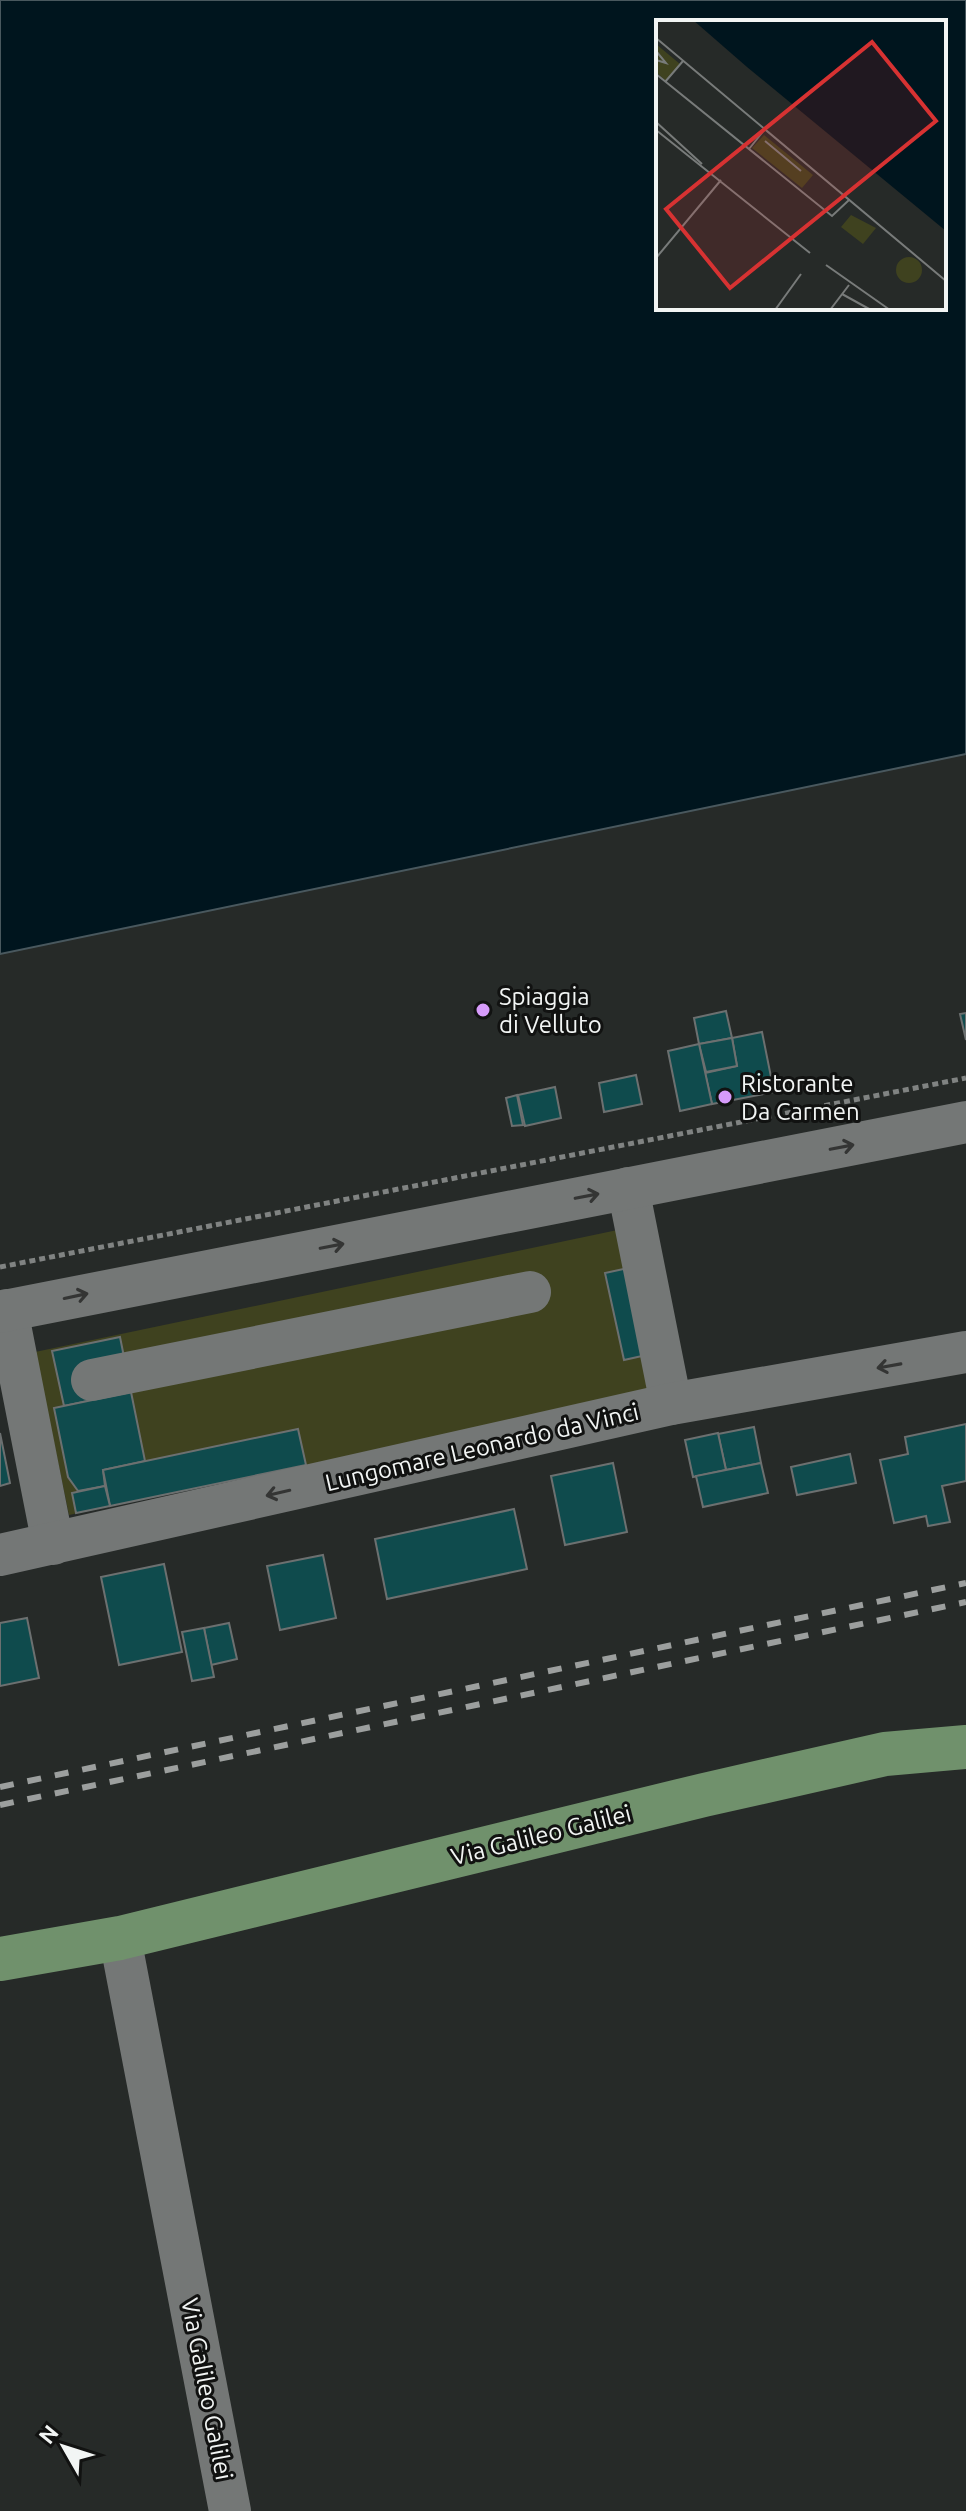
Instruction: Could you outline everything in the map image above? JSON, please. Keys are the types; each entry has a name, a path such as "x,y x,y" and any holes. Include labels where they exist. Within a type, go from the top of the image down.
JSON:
{"main road":[{"name":"Via Galileo Galilei","path":"0,1959 120,1938 689,1798 869,1757 966,1747"}],"street":[{"path":"53,1544 3,1311 966,1122"},
{"path":"628,1188 671,1404"},
{"path":"92,1380 530,1292"},
{"name":"Lungomare Leonardo da Vinci","path":"0,1555 671,1404 966,1352"},
{"name":"Via Galileo Galilei","path":"120,1938 230,2511"}],"path":[{"path":"0,1267 966,1078"}],"green space":[{"path":"627,1228 660,1391 69,1515 35,1352"}],"water":[{"path":"0,0 966,0 966,754 0,954"}],"building":[{"path":"726,1011 732,1038 699,1044 694,1018"},
{"path":"966,1013 966,1040 960,1014"},
{"path":"762,1032 774,1092 712,1104 705,1073 737,1066 732,1038"},
{"path":"732,1038 737,1066 706,1072 699,1044"},
{"path":"699,1044 712,1104 680,1111 668,1051"},
{"path":"636,1075 642,1104 604,1112 599,1083"},
{"path":"555,1087 561,1118 525,1126 518,1095"},
{"path":"517,1095 523,1125 512,1126 506,1098"},
{"path":"633,1267 651,1354 624,1360 605,1273"},
{"path":"120,1337 131,1392 64,1406 52,1351"},
{"path":"131,1392 145,1461 103,1470 105,1486 78,1491 68,1477 54,1408"},
{"path":"966,1424 966,1481 942,1486 950,1522 928,1526 926,1516 894,1523 880,1460 908,1454 905,1437"},
{"path":"754,1427 761,1463 726,1470 718,1434"},
{"path":"298,1429 306,1465 110,1506 103,1470"},
{"path":"0,1433 10,1483 0,1486"},
{"path":"718,1433 726,1470 693,1477 685,1440"},
{"path":"850,1454 856,1483 797,1495 791,1467"},
{"path":"613,1463 627,1532 565,1545 551,1476"},
{"path":"761,1463 768,1493 703,1507 696,1476"},
{"path":"105,1486 110,1506 76,1513 72,1493"},
{"path":"514,1509 527,1569 387,1599 375,1539"},
{"path":"323,1555 336,1618 280,1630 267,1566"},
{"path":"164,1564 182,1652 119,1665 101,1577"},
{"path":"27,1618 39,1678 0,1686 0,1623"},
{"path":"229,1623 237,1659 211,1665 204,1628"},
{"path":"204,1628 214,1677 192,1681 182,1632"}],"railway":[{"path":"0,1787 966,1583"},
{"path":"0,1805 966,1602"}],"place":[{"name":"Spiaggia di Velluto","path":"483,1010"},
{"name":"Ristorante Da Carmen","path":"725,1097"}]}
